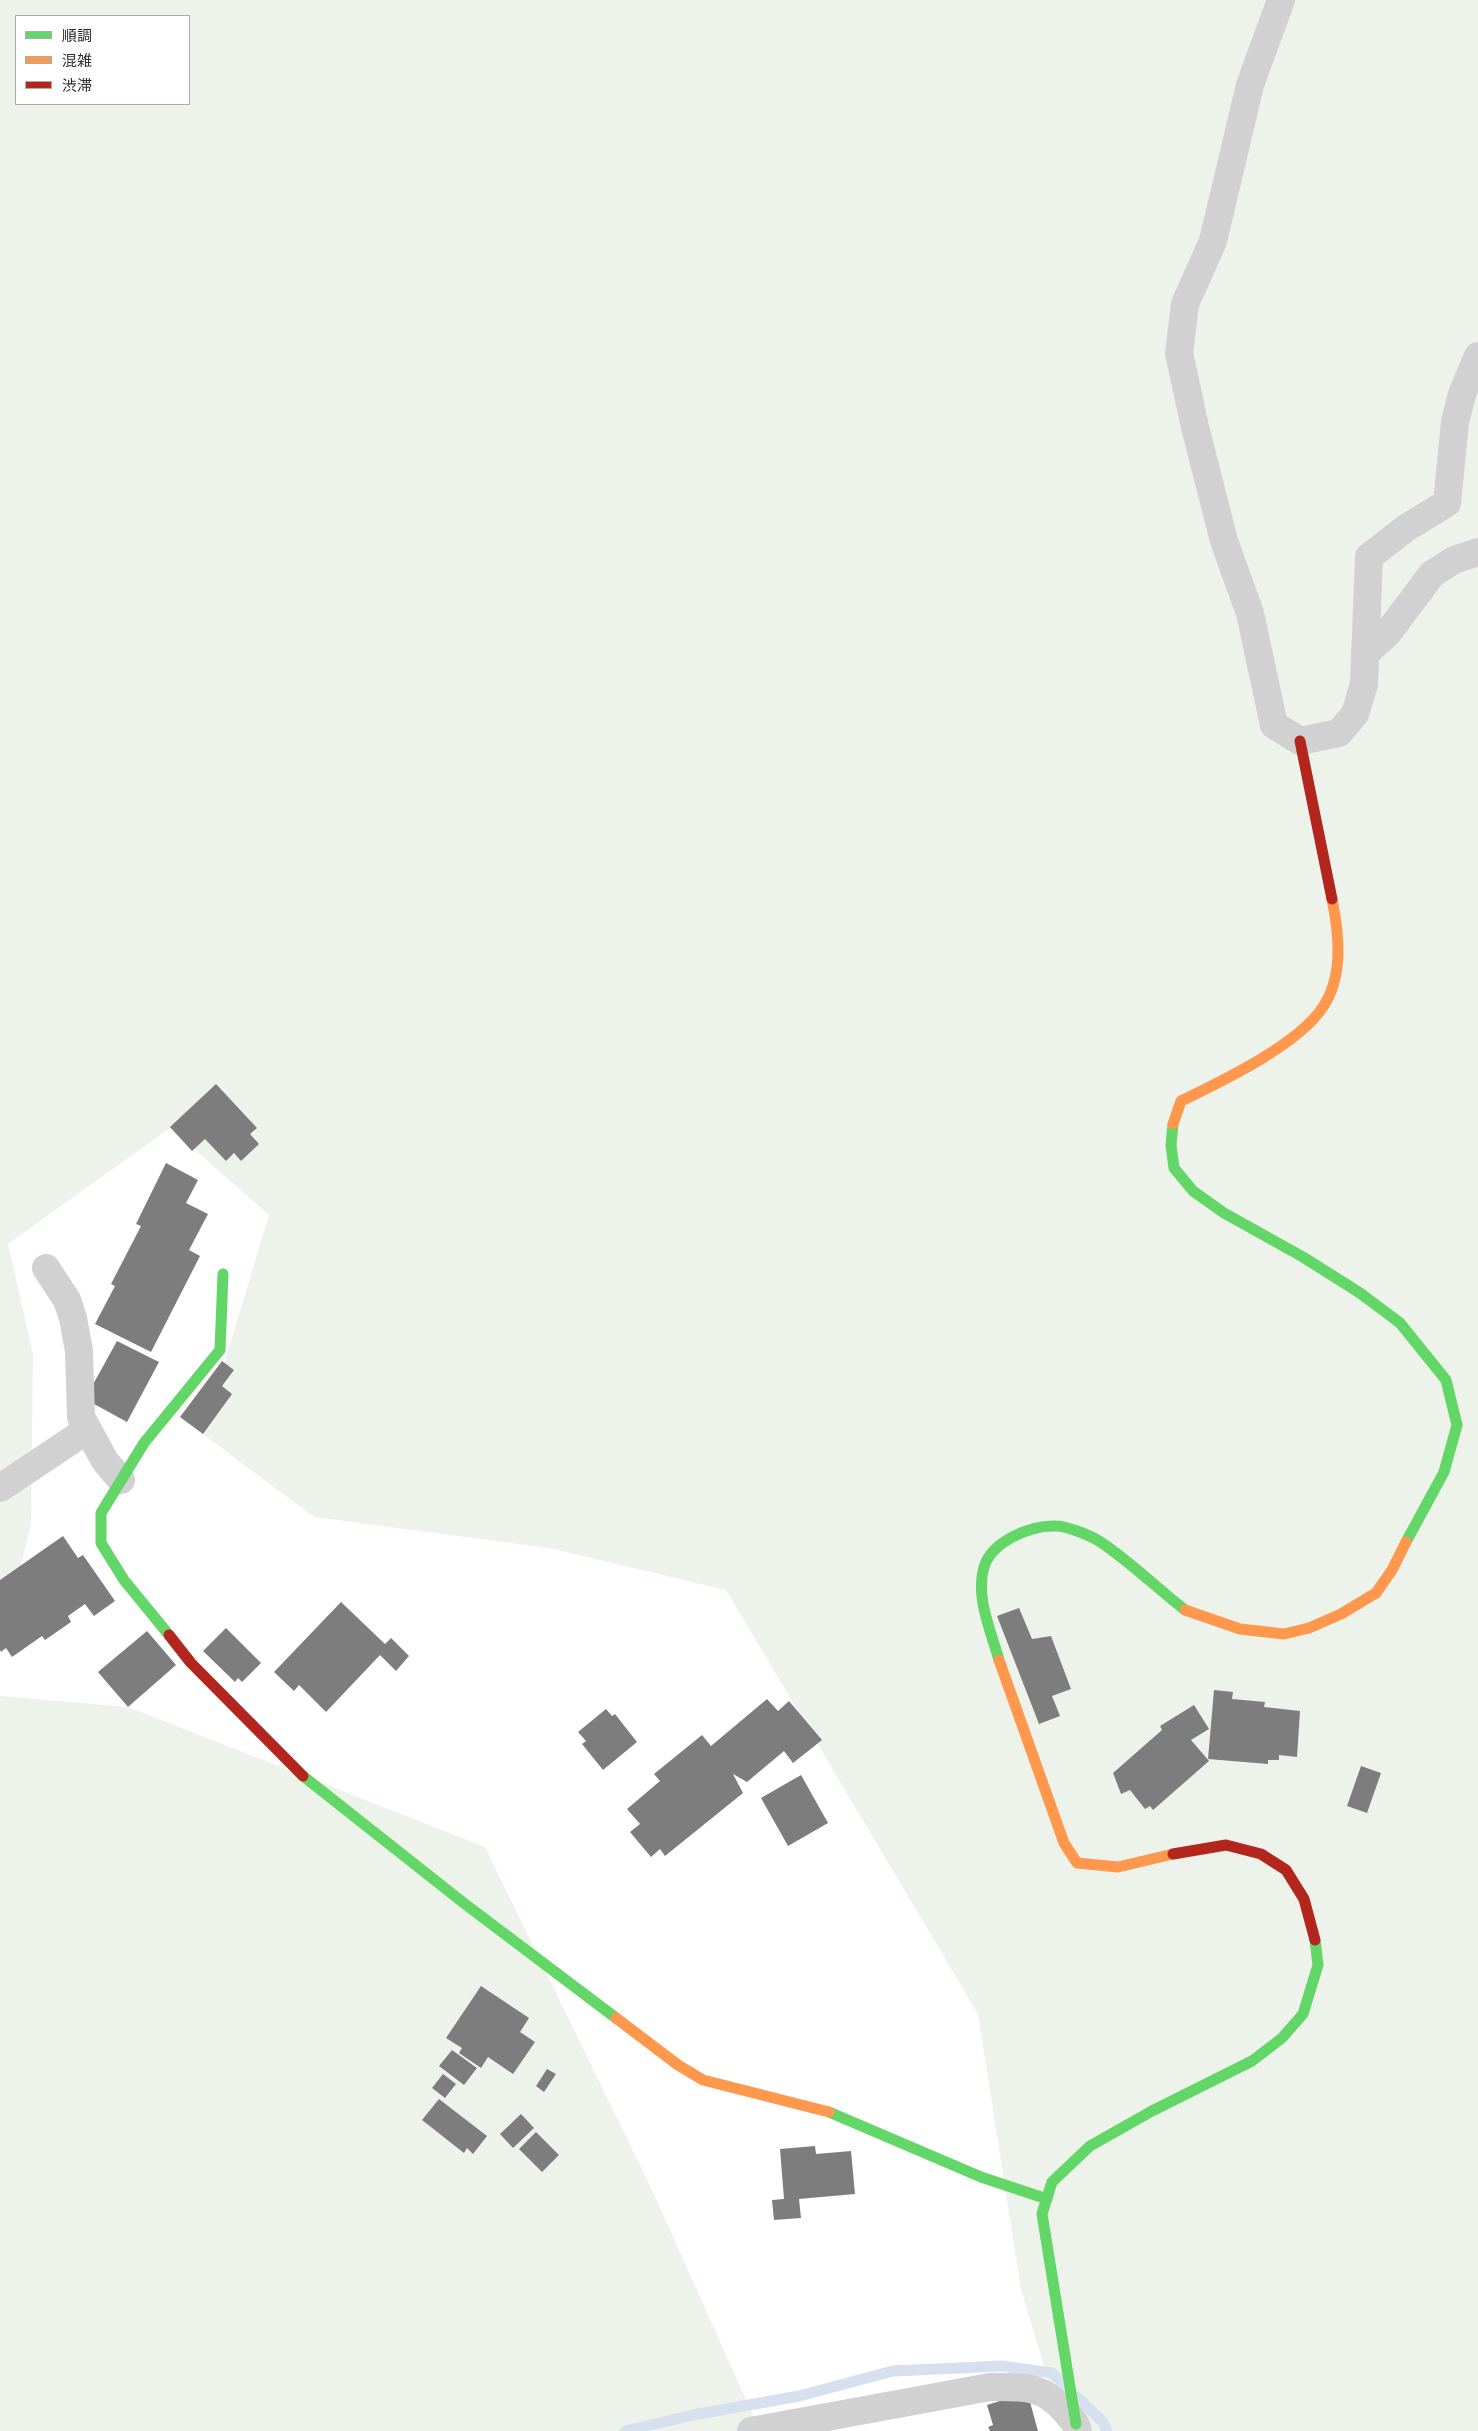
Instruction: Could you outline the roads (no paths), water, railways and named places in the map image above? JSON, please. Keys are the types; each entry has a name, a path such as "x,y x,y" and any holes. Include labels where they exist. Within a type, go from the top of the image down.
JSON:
{"street":[{"path":"1281,0 1250,85 1213,241 1185,304 1179,353 1195,427 1224,541 1250,613 1274,725 1300,741 1339,732 1355,714 1364,684 1369,557 1406,528 1447,503 1455,422 1462,394 1478,356"},
{"path":"1365,654 1387,634 1432,574 1454,560 1478,552"},
{"path":"1077,2427 1042,2214 1052,2182 1090,2146 1152,2111 1252,2061 1282,2038 1303,2014 1318,1965 1315,1936 1304,1899 1286,1870 1261,1854 1226,1845 1178,1853 1118,1867 1077,1863 1064,1843 1000,1662 981,1596 984,1567 991,1554 1012,1537 1041,1527 1058,1526 1098,1540 1187,1612 1240,1629 1284,1634 1309,1628 1341,1614 1376,1593 1392,1570 1426,1501 1444,1472 1457,1425 1446,1380 1400,1323 1360,1293 1303,1257 1224,1213 1192,1191 1174,1168 1171,1145 1174,1117 1182,1101 1217,1084 1308,1026 1324,1006 1332,983 1338,958 1339,933 1300,741"},
{"path":"46,1268 67,1300 74,1318 82,1417 87,1430 105,1461 121,1480"},
{"path":"223,1274 220,1350 144,1443 101,1512 101,1543 124,1580 191,1663 301,1774 465,1904 678,2065 704,2080 737,2090 819,2108 981,2177 1047,2199"},
{"path":"0,1488 87,1430"},
{"path":"750,2431 990,2388 1026,2388 1044,2392 1056,2401 1077,2427"}],"waterway":[{"path":"625,2431 693,2415 799,2396 893,2371 1002,2366 1052,2373 1064,2384"},
{"path":"1077,2397 1103,2422 1107,2431"}]}
